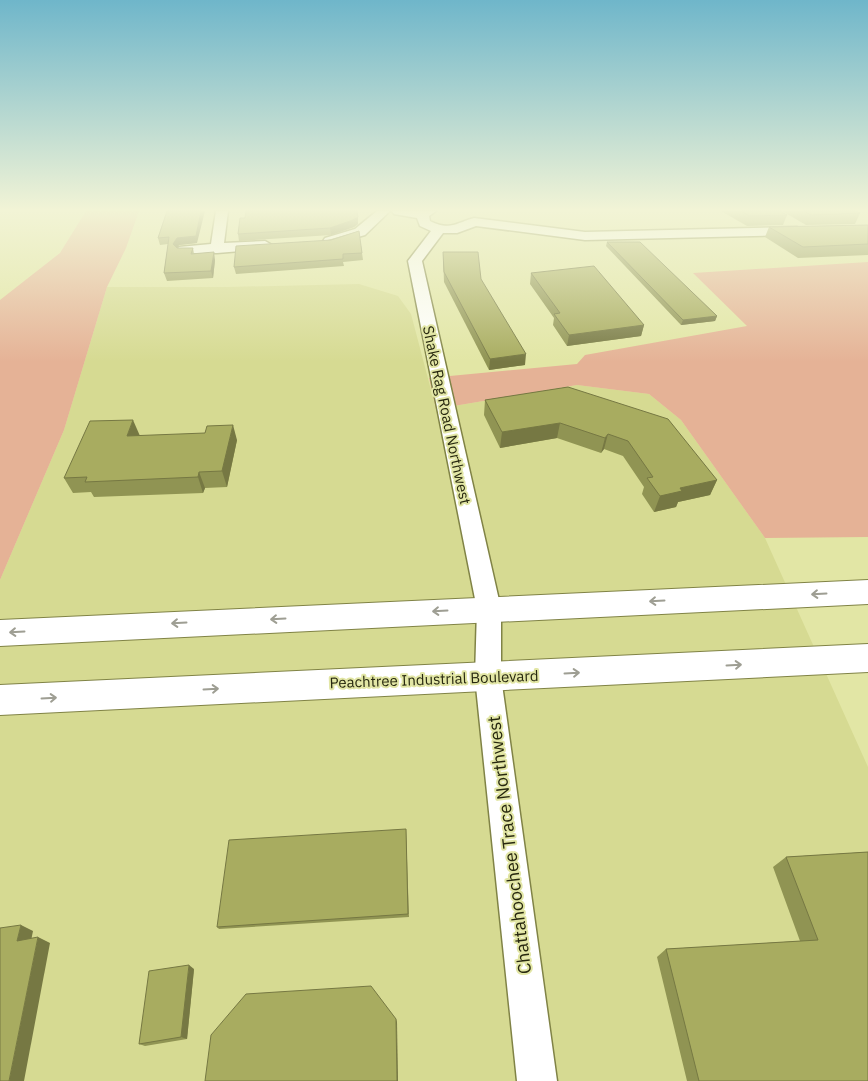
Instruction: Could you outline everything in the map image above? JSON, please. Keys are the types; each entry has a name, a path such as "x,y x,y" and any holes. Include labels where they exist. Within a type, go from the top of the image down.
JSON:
{"highway":[{"path":"0,633 868,592"},
{"name":"Peachtree Industrial Boulevard","path":"0,700 868,658"}],"street":[{"name":"Shake Rag Road Northwest","path":"415,261 489,609"},
{"name":"Chattahoochee Trace Northwest","path":"489,609 488,677 537,1081"}],"shaded area":[{"path":"49,261 119,261 107,287 64,430 0,580 0,300"},
{"path":"868,262 868,537 765,538 681,420 649,394 577,385 436,409 429,378 577,364 585,355 747,326 693,273"},
{"path":"359,284 398,296 411,314 436,409 577,385 649,394 681,420 765,538 868,767 868,1081 0,1081 0,580 64,430 107,287"}],"building":[{"path":"166,261 213,261 211,271 164,273"},
{"path":"235,261 310,261 234,267"},
{"path":"443,261 479,261 481,279 526,354 490,359 444,272"},
{"path":"626,261 660,261 717,316 683,320"},
{"path":"594,266 644,325 569,335 554,314 560,313 531,273"},
{"path":"568,387 668,419 717,480 680,488 682,491 660,496 647,478 653,477 628,441 608,434 605,438 560,423 502,432 485,400"},
{"path":"133,420 127,436 205,433 207,426 233,425 222,471 199,472 198,477 85,482 87,477 64,478 90,421"},
{"path":"406,829 408,914 217,927 229,840"},
{"path":"868,852 868,1081 699,1081 666,949 818,940 786,857"},
{"path":"21,925 17,941 38,937 9,1081 0,1081 0,928"},
{"path":"189,965 181,1037 139,1044 149,971"},
{"path":"371,986 396,1019 397,1081 205,1081 211,1035 246,994"}]}
